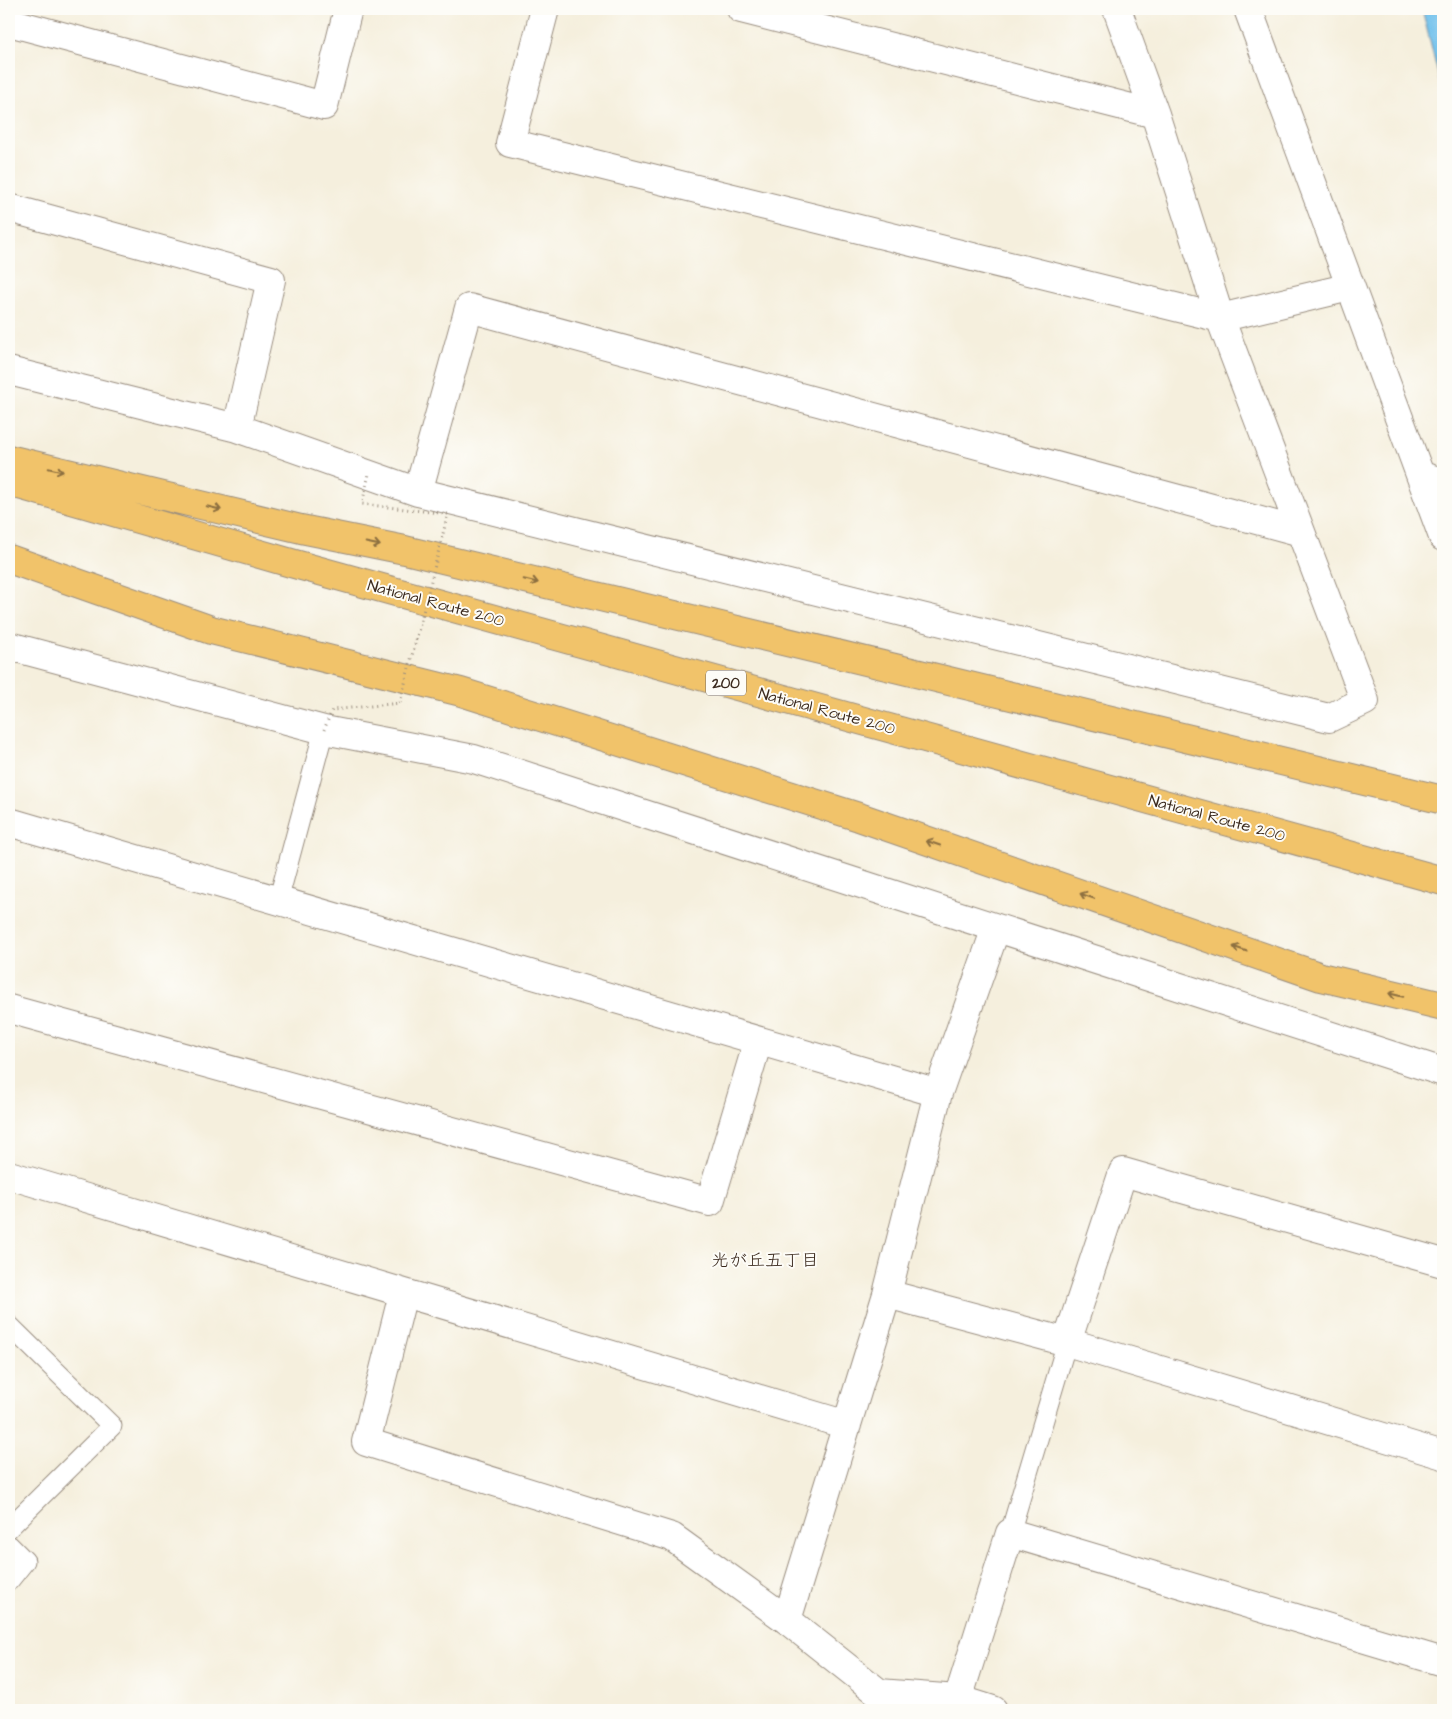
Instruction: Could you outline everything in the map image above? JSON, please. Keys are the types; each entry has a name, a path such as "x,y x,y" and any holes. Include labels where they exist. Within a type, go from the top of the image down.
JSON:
{"highway":[{"path":"9,459 302,529 405,550 1443,800"},
{"name":"National Route 200","path":"9,482 320,571 1443,881"},
{"path":"9,559 211,630 460,692 859,817 1321,977 1443,1006"}],"street":[{"path":"9,22 324,106 348,9"},
{"path":"545,9 510,143 1220,318 1350,287"},
{"path":"741,9 1155,114"},
{"path":"9,370 237,428 418,492 1329,718 1365,701 1220,318 1155,114 1117,9"},
{"path":"1248,9 1350,287 1432,479 1443,537"},
{"path":"9,208 271,280 237,428"},
{"path":"418,492 469,308 1301,532"},
{"path":"9,646 324,730 474,759 1443,1072"},
{"path":"9,822 938,1093"},
{"path":"787,1620 887,1294 938,1093 996,928"},
{"path":"9,1009 710,1202 758,1041"},
{"path":"1067,1342 1123,1172 1443,1263"},
{"path":"9,1175 847,1426"},
{"path":"403,1294 366,1442 672,1537 787,1620 877,1702 958,1699 993,1710"},
{"path":"887,1294 1067,1342 1443,1455"},
{"path":"958,1699 1010,1533 1443,1662"}],"lane":[{"path":"278,901 324,730"},
{"path":"9,1325 112,1426 9,1528"},
{"path":"1010,1533 1067,1342"},
{"path":"9,1545 25,1561 9,1581"}],"path":[{"path":"324,730 332,710 400,704 448,514 362,504 369,474"}],"water":[{"path":"1422,9 1443,9 1443,95"}],"district":[{"name":"光が丘五丁目","path":"765,1260"}]}
